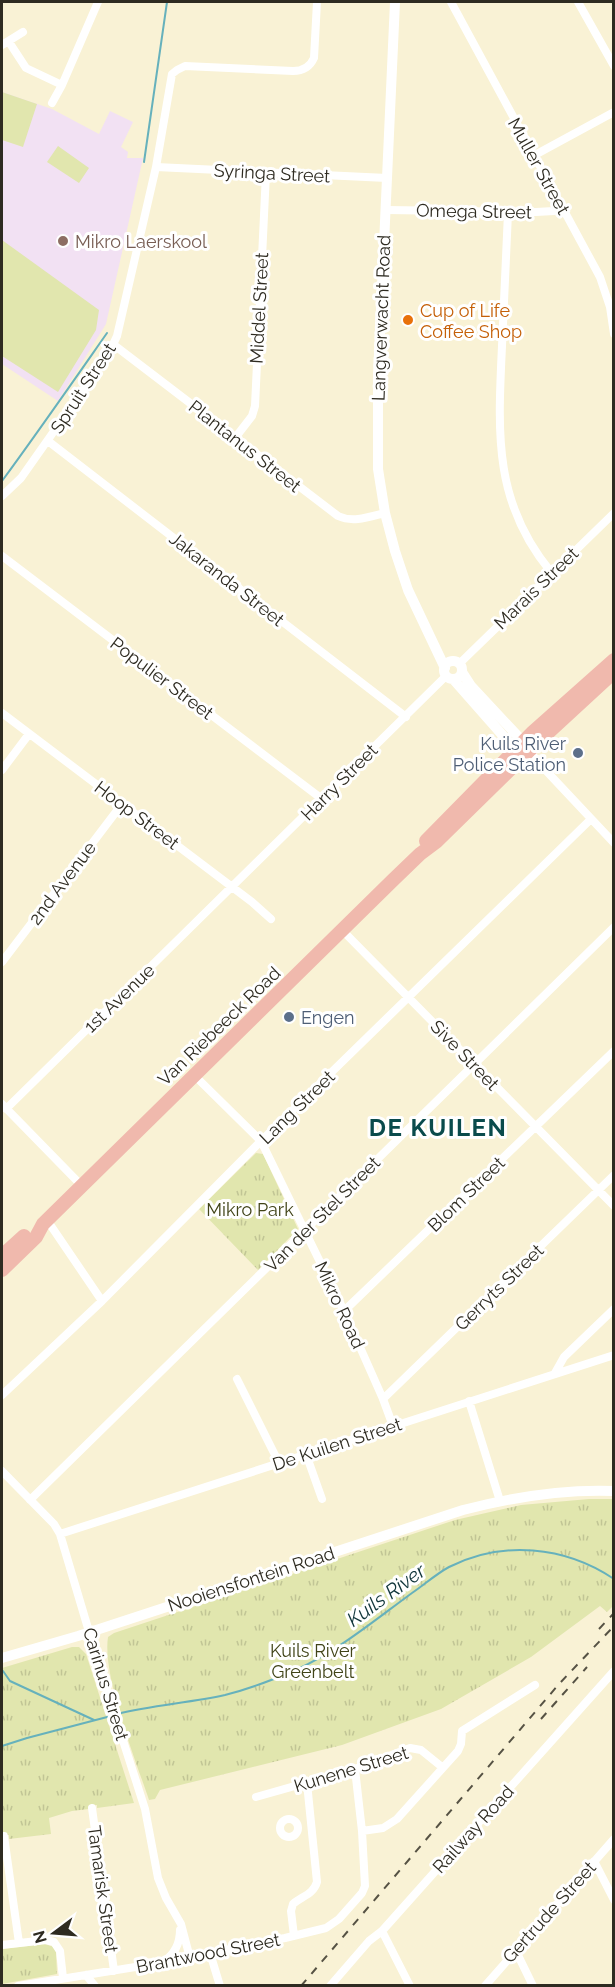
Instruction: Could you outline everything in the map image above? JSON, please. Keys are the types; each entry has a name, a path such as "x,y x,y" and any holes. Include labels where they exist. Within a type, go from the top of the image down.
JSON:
{"main road":[{"name":"Van Riebeeck Road","path":"525,751 614,660"},
{"name":"Van Riebeeck Road","path":"2,1256 31,1230 45,1222 420,854 424,843 444,821 614,672"},
{"name":"Van Riebeeck Road","path":"2,1270 36,1237 45,1222"}],"street":[{"path":"52,103 98,2"},
{"name":"Spruit Street","path":"2,496 21,478 114,345 156,168 172,74 185,66 303,70 314,58 317,2"},
{"name":"Langverwacht Road","path":"395,2 377,410 378,469 385,513 408,590 426,627 453,670 525,751"},
{"name":"Muller Street","path":"451,2 607,293 614,334"},
{"path":"578,2 614,66"},
{"path":"23,32 5,44 27,68 62,85"},
{"path":"605,51 614,42"},
{"path":"534,156 614,112"},
{"name":"Syringa Street","path":"156,168 387,178"},
{"name":"Middel Street","path":"235,438 252,416 255,406 266,172"},
{"name":"Omega Street","path":"386,210 508,213 554,211 562,207"},
{"path":"508,213 498,425 502,463 508,494 531,546 552,572"},
{"name":"Plantanus Street","path":"114,345 338,516 345,520 354,520 385,513"},
{"name":"Jakaranda Street","path":"48,441 406,717"},
{"name":"Marais Street","path":"453,670 614,513"},
{"name":"Populier Street","path":"2,556 322,800"},
{"name":"Harry Street","path":"232,888 453,670"},
{"name":"Hoop Street","path":"2,713 271,919"},
{"path":"2,770 29,734"},
{"path":"525,751 614,843"},
{"name":"2nd Avenue","path":"2,962 122,804"},
{"name":"Lang Street","path":"2,1395 102,1301 261,1141 591,819"},
{"name":"1st Avenue","path":"4,1107 232,888"},
{"name":"Van der Stel Street","path":"30,1500 614,927"},
{"name":"Sive Street","path":"342,930 614,1206"},
{"name":"Blom Street","path":"344,1311 614,1052"},
{"name":"Mikro Road","path":"194,1076 261,1141 344,1311 393,1426"},
{"path":"4,1107 82,1186"},
{"name":"Gerryts Street","path":"383,1399 614,1175"},
{"path":"45,1222 102,1301"},
{"path":"555,1373 564,1357 614,1309"},
{"name":"De Kuilen Street","path":"60,1534 614,1355"},
{"path":"237,1379 279,1463"},
{"path":"469,1401 500,1501"},
{"path":"306,1454 322,1499"},
{"name":"Carinus Street","path":"2,1471 54,1524 60,1534 150,1826 158,1878 165,1898 183,1932 190,1958"},
{"name":"Nooiensfontein Road","path":"2,1658 90,1632 463,1510 500,1501 563,1492 614,1491"},
{"name":"Railway Road","path":"330,1986 614,1671"},
{"path":"355,1769 362,1831 382,1828 397,1819 460,1747 462,1731 535,1685"},
{"name":"Kunene Street","path":"256,1797 355,1769 415,1748 421,1750 442,1767"},
{"path":"294,1936 291,1911 293,1904 310,1894 317,1882 307,1783"},
{"name":"Tamarisk Street","path":"92,1808 114,1971"},
{"path":"297,1827 312,1826"},
{"name":"Brantwood Street","path":"18,1986 190,1958 326,1928 339,1919 362,1893 365,1886 362,1831"},
{"path":"4,1836 19,1943"},
{"name":"Gertrude Street","path":"485,1986 614,1839"},
{"path":"594,1861 614,1900"},
{"name":"Carinus Street","path":"160,1963 173,1954 178,1944 180,1927 176,1916"},
{"path":"382,1931 410,1986"},
{"path":"2,1945 46,1940 54,1942 60,1951 63,1978"},
{"path":"515,1950 533,1986"},
{"path":"210,1953 220,1986"},
{"path":"86,1975 95,1986"}],"shaded area":[{"name":"Mikro Laerskool","path":"2,92 52,109 99,134 110,111 133,122 121,147 128,152 127,158 143,158 106,324 58,401 2,364"}],"green space":[{"path":"2,92 37,104 23,147 2,140"},
{"path":"58,146 89,168 79,183 47,162"},
{"path":"2,240 99,310 96,330 58,392 2,356"},
{"name":"Mikro Park","path":"256,1153 263,1154 298,1229 258,1270 199,1209"},
{"name":"Kuils River Greenbelt","path":"613,1499 613,1606 607,1612 600,1606 531,1657 441,1709 342,1745 160,1790 155,1799 149,1800 115,1695 110,1673 108,1637 114,1633 455,1520 521,1505"},
{"path":"72,1647 79,1647 86,1654 134,1803 97,1808 97,1805 89,1806 89,1809 49,1818 51,1834 9,1839 9,1835 2,1836 2,1668"},
{"path":"45,1944 54,1947 56,1952 57,1974 2,1984 2,1949"}],"waterway":[{"path":"144,162 167,2"},
{"path":"2,481 107,333"},
{"name":"Kuils River","path":"117,1714 225,1695 262,1684 298,1669 342,1644 444,1570 469,1558 512,1550 533,1550 575,1559 614,1579"},
{"path":"3,1671 10,1681 94,1720"},
{"name":"Kuils River","path":"2,1746 111,1716"}],"railway":[{"path":"599,1629 614,1613"},
{"path":"301,1986 559,1684 614,1626"},
{"path":"541,1719 587,1667"}],"place":[{"name":"Mikro Laerskool","path":"63,241"},
{"name":"Cup of Life Coffee Shop","path":"408,320"},
{"name":"Kuils River Police Station","path":"578,753"},
{"name":"Engen","path":"289,1017"}],"district":[{"name":"DE KUILEN","path":"438,1127"}]}
